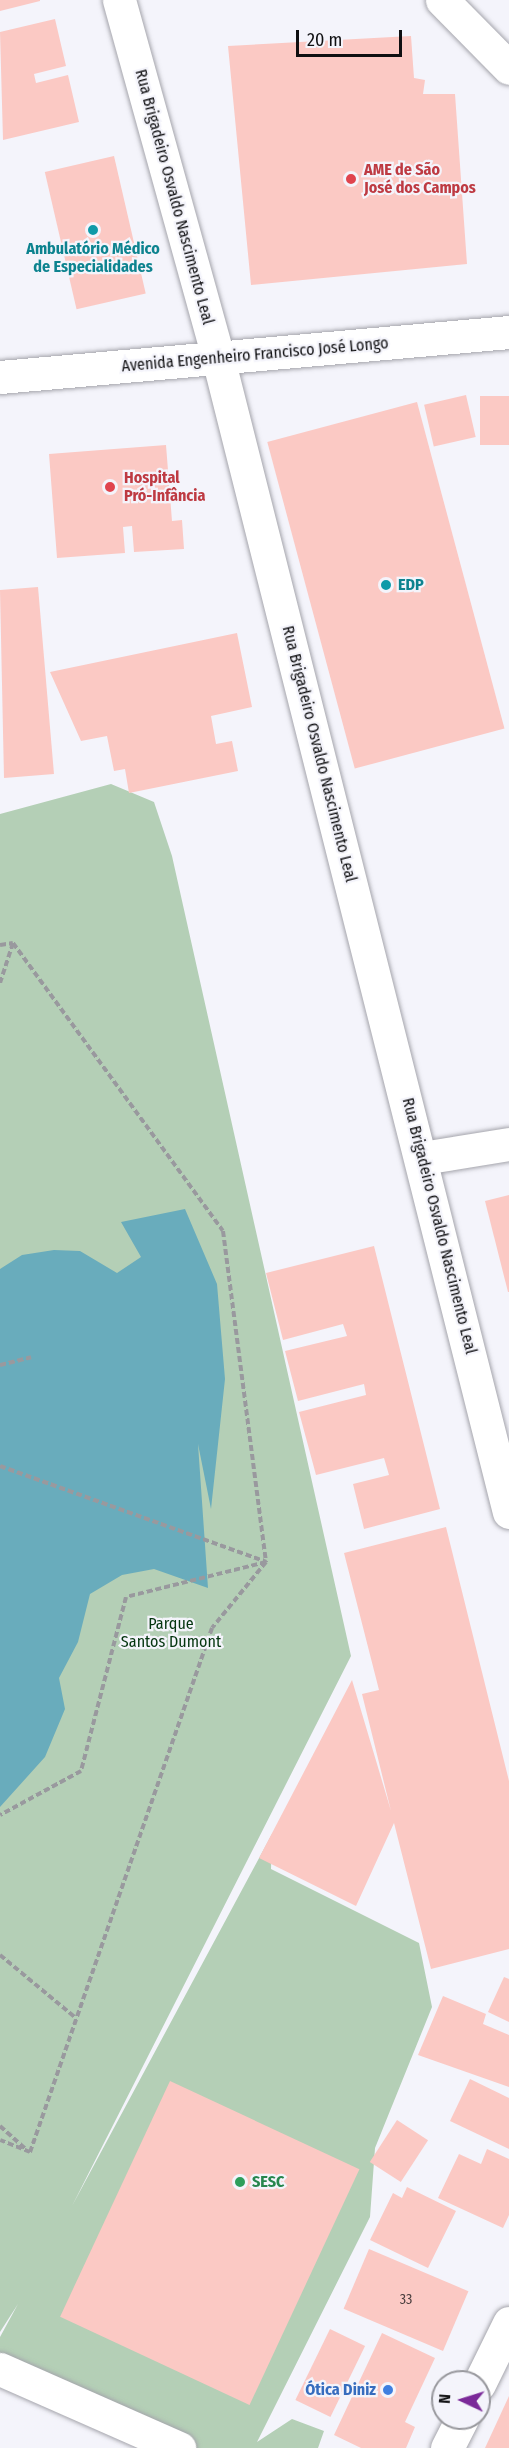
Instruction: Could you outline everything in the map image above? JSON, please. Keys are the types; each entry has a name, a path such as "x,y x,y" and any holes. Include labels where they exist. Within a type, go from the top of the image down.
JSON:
{"street":[{"name":"Rua Brigadeiro Osvaldo Nascimento Leal","path":"119,0 218,358 422,1158 509,1512"},
{"path":"442,0 509,68"},
{"name":"Avenida Engenheiro Francisco José Longo","path":"0,377 509,332"},
{"path":"475,1145 509,1124"},
{"path":"422,1158 475,1145 509,1144"},
{"path":"486,2370 509,2324"},
{"path":"0,2369 179,2448"},
{"path":"447,2448 456,2430"}],"path":[{"path":"0,945 13,943"},
{"path":"0,983 13,943"},
{"path":"13,943 223,1232 266,1562 212,1629 30,2152"},
{"path":"0,1365 31,1357"},
{"path":"0,1466 266,1562"},
{"path":"0,1815 81,1771 126,1597 266,1562"},
{"path":"0,1955 76,2018"},
{"path":"0,2126 30,2152"},
{"path":"0,2140 30,2152"}],"green space":[{"name":"Parque Santos Dumont","path":"111,784 154,802 172,856 351,1656 72,2206 272,1834 271,1869 419,1943 432,2007 375,2148 370,2217 257,2442 292,2419 324,2431 318,2448 179,2448 0,2369 0,2337 18,2304 0,2332 0,814"}],"water":[{"path":"185,1209 217,1284 225,1379 211,1509 198,1444 208,1588 154,1569 122,1575 90,1594 78,1642 59,1678 65,1709 45,1757 0,1807 0,1269 22,1255 54,1250 80,1251 117,1273 141,1257 121,1222"}],"building":[{"path":"0,0 40,0 40,1 0,11"},
{"path":"55,19 66,66 34,74 36,83 68,75 79,122 3,140 0,32"},
{"name":"AME de São José dos Campos","path":"411,36 414,78 425,80 423,94 455,94 467,264 251,285 228,46"},
{"name":"Ambulatório Médico de Especialidades","path":"114,156 146,293 77,309 45,172"},
{"path":"466,395 476,437 434,447 424,405"},
{"path":"480,396 509,396 509,445 480,445"},
{"name":"EDP","path":"417,402 504,728 355,769 267,442"},
{"name":"Hospital Pró-Infância","path":"166,445 172,521 182,520 184,549 134,552 132,526 123,527 125,553 57,558 49,454"},
{"path":"38,587 54,774 4,778 0,590"},
{"path":"237,633 252,707 211,716 216,744 232,741 238,771 129,793 125,769 114,771 107,736 81,741 50,672"},
{"path":"509,1195 509,1292 508,1292 485,1201"},
{"path":"374,1246 440,1509 364,1529 353,1484 389,1475 384,1458 316,1475 299,1412 366,1395 364,1384 298,1401 285,1351 347,1336 343,1324 283,1340 266,1273"},
{"path":"446,1527 509,1781 509,1949 431,1969 394,1823 356,1906 259,1858 352,1680 391,1811 362,1694 379,1690 344,1553"},
{"path":"504,1977 509,1979 509,2022 488,2012"},
{"path":"443,1996 486,2014 483,2024 509,2035 509,2087 418,2055"},
{"path":"470,2079 509,2098 509,2149 450,2121"},
{"path":"170,2081 359,2169 250,2405 60,2317"},
{"path":"397,2120 428,2140 401,2182 370,2162"},
{"path":"487,2149 509,2159 509,2215 503,2228 438,2198 459,2154 481,2164"},
{"path":"407,2187 456,2211 428,2268 370,2240 393,2193 402,2198"},
{"path":"369,2249 468,2291 443,2351 344,2309"},
{"path":"330,2329 365,2346 330,2417 295,2400"},
{"name":"Ótica Diniz","path":"382,2333 435,2358 405,2422 415,2427 406,2448 361,2448 334,2435"},
{"path":"509,2396 509,2448 485,2448"}],"place":[{"name":"AME de São José dos Campos","path":"351,179"},
{"name":"Ambulatório Médico de Especialidades","path":"93,230"},
{"name":"Hospital Pró-Infância","path":"110,487"},
{"name":"EDP","path":"386,585"},
{"name":"SESC","path":"240,2182"},
{"name":"Ótica Diniz","path":"388,2390"}]}
